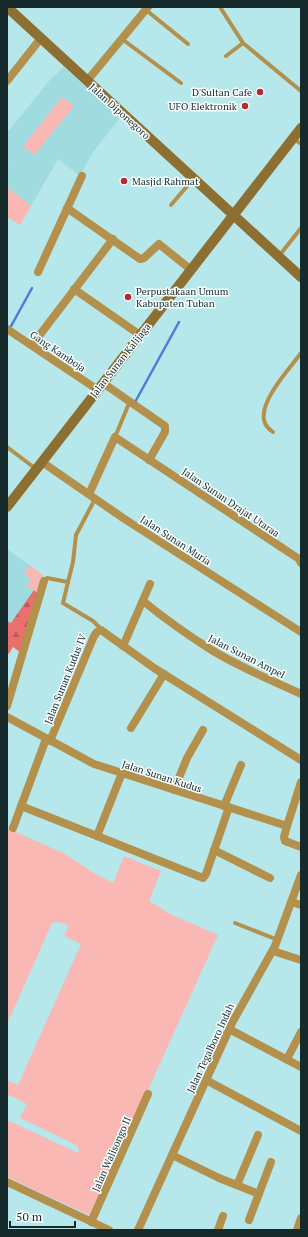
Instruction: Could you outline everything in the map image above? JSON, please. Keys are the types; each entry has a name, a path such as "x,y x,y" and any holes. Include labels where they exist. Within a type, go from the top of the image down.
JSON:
{"main road":[{"name":"Jalan Diponegoro","path":"7,7 301,277"},
{"name":"Jalan Sunan Kalijaga","path":"7,507 190,269 234,214 297,141 301,128"}],"street":[{"path":"87,81 147,8"},
{"path":"7,81 41,38"},
{"path":"38,272 82,176"},
{"path":"67,208 142,259 156,245 160,245 190,269"},
{"path":"32,345 113,239"},
{"path":"74,289 140,335"},
{"name":"Gang Kamboja","path":"9,330 100,386 133,402 166,428 149,460"},
{"path":"92,497 115,437"},
{"name":"Jalan Sunan Drajat Utaraa","path":"115,437 299,559 301,563"},
{"name":"Jalan Sunan Muria","path":"39,465 92,497 301,632"},
{"path":"7,706 44,580"},
{"path":"123,646 150,584"},
{"name":"Jalan Sunan Ampel","path":"142,601 185,633 240,665 301,694"},
{"name":"Jalan Sunan Kudus IV","path":"13,828 48,740 94,636 98,631 103,631"},
{"path":"103,631 164,674 301,760"},
{"path":"131,728 164,674"},
{"name":"Jalan Sunan Kudus","path":"7,717 90,762 287,826"},
{"path":"174,790 187,758 203,730"},
{"path":"21,806 200,877 204,877 241,765"},
{"path":"96,836 122,773"},
{"path":"301,782 299,797 287,826 284,838 285,841 301,847"},
{"path":"214,850 270,878"},
{"name":"Jalan Tegalboro Indah","path":"138,1230 229,1029 273,951 301,875"},
{"path":"292,902 301,905"},
{"path":"273,951 301,960"},
{"path":"229,1029 301,1067"},
{"path":"286,1059 301,1032"},
{"path":"206,1080 301,1131"},
{"name":"Jalan Walisongo II","path":"91,1222 148,1094"},
{"path":"237,1185 258,1135"},
{"path":"172,1155 259,1194"},
{"path":"249,1220 271,1162"},
{"path":"7,1182 109,1230"},
{"path":"218,1230 223,1216"},
{"path":"297,1230 301,1218"}],"lane":[{"path":"220,7 243,43 301,91"},
{"path":"147,8 188,44"},
{"path":"122,39 181,83"},
{"path":"226,56 243,43"},
{"path":"171,205 194,178"},
{"path":"278,256 301,228"},
{"path":"273,432 266,426 264,421 264,409 276,387 301,353"},
{"path":"115,437 133,402"},
{"path":"7,447 39,465"},
{"path":"92,497 76,535 73,562 63,602 93,621 103,631"},
{"path":"44,580 46,578 68,582"},
{"path":"236,923 278,940"}],"shaded area":[{"path":"64,67 120,118 93,152 80,176 58,159 20,225 7,217 7,166 9,162 7,160 7,133 49,81"},
{"path":"62,97 74,106 34,155 23,146"},
{"path":"7,187 31,206 20,225 7,217"},
{"path":"7,549 43,575 26,635 7,635"},
{"path":"30,565 43,575 37,593 27,586 31,579 24,574"},
{"path":"7,828 65,854 94,873 113,883 124,856 161,871 149,901 170,914 218,935 91,1216 7,1177 7,1120 78,1153 79,1150 78,1147 70,1142 20,1118 27,1104 7,1094 7,1080 18,1085 81,944 64,936 68,927 66,924 58,922 52,923 7,1024"}],"green space":[{"path":"34,590 37,593 21,653 13,647 9,654 7,652 7,621 11,623"}],"waterway":[{"path":"10,328 32,288"},
{"path":"134,404 179,322"}],"place":[{"name":"D'Sultan Cafe","path":"260,92"},
{"name":"UFO Elektronik","path":"245,106"},
{"name":"Masjid Rahmat","path":"124,181"},
{"name":"Perpustakaan Umum Kabupaten Tuban","path":"128,297"}]}
